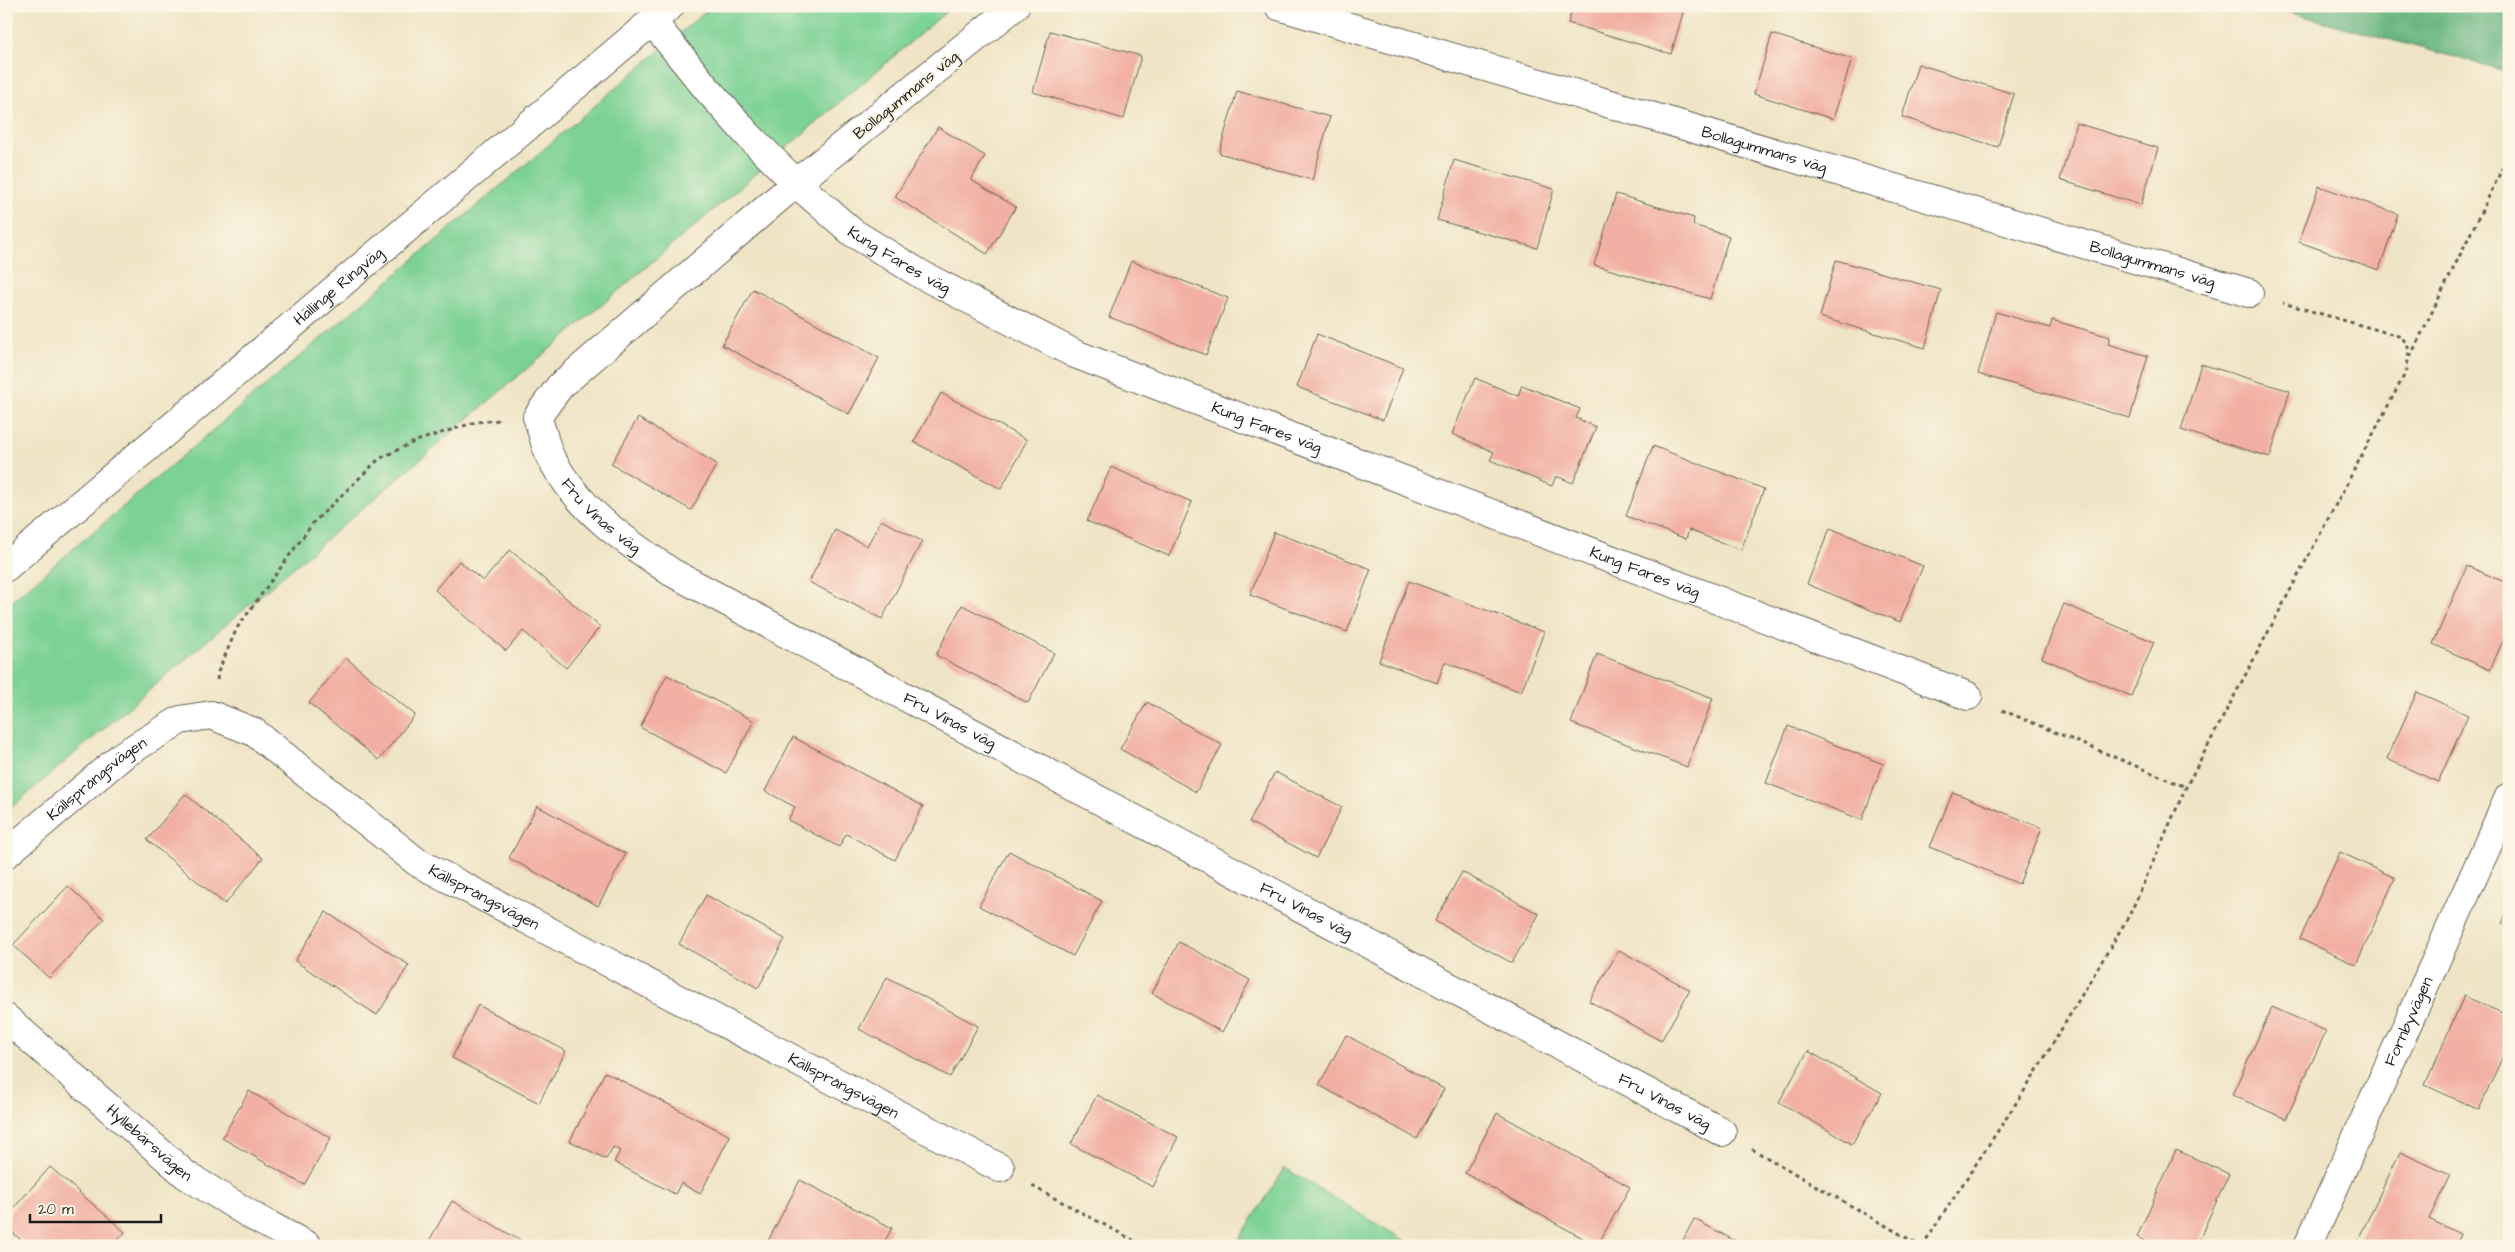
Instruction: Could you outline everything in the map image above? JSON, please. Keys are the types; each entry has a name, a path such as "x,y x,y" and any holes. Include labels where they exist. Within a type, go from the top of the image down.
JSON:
{"street":[{"name":"Bollagummans väg","path":"796,183 1016,6"},
{"name":"Bollagummans väg","path":"1279,6 2249,293"},
{"name":"Kung Fares väg","path":"661,14 707,89 796,183 852,232 914,271 1074,354 1968,696"},
{"name":"Hällinge Ringväg","path":"6,567 661,14"},
{"path":"536,417 560,386 585,363 796,183"},
{"name":"Fru Vinas väg","path":"536,417 544,434 551,458 578,500 612,532 670,572 1722,1132"},
{"name":"Källsprångsvägen","path":"6,854 123,755 180,720 211,715 254,732 418,862 1000,1168"},
{"name":"Fornbyvägen","path":"2308,1246 2509,797"},
{"name":"Hyllebärsvägen","path":"6,1018 186,1175 254,1217 308,1246"}],"path":[{"path":"1722,1132 1922,1246 2030,1082 2130,914 2186,787 2402,379 2410,358 2509,155"},
{"path":"2249,293 2393,333 2406,342 2410,358"},
{"path":"211,715 218,672 238,628 313,523 379,459 416,441 476,422 536,417"},
{"path":"1968,696 2186,787"},
{"path":"1000,1168 1144,1246"}],"green space":[{"path":"712,6 953,6 6,812 6,606"},
{"path":"2266,6 2509,6 2509,72"},
{"path":"1285,1168 1414,1246 1235,1246"}],"building":[{"path":"1573,6 1685,6 1671,54 1568,23"},
{"path":"1050,31 1141,56 1124,119 1033,92"},
{"path":"1772,34 1852,59 1833,119 1754,94"},
{"path":"1918,64 2014,94 1998,147 1902,117"},
{"path":"1237,91 1330,117 1312,180 1219,153"},
{"path":"2076,123 2158,148 2141,205 2060,180"},
{"path":"938,127 985,156 971,180 1016,207 987,254 895,197"},
{"path":"1454,160 1554,189 1537,248 1437,220"},
{"path":"2319,186 2398,214 2379,270 2299,242"},
{"path":"1616,194 1694,218 1693,225 1729,236 1710,299 1594,265"},
{"path":"1836,260 1941,290 1925,348 1820,317"},
{"path":"1131,261 1228,298 1206,355 1109,317"},
{"path":"753,289 879,358 849,414 722,345"},
{"path":"1996,312 2050,328 2052,320 2110,337 2108,344 2148,356 2130,418 1978,374"},
{"path":"1317,334 1403,368 1383,420 1297,387"},
{"path":"2201,364 2290,391 2270,457 2181,430"},
{"path":"1475,378 1518,396 1522,385 1580,409 1576,418 1596,427 1573,483 1556,476 1552,486 1490,460 1494,452 1452,434"},
{"path":"941,393 1027,440 1001,489 914,442"},
{"path":"638,418 717,464 691,510 611,464"},
{"path":"1653,446 1764,489 1741,550 1689,530 1686,539 1626,516"},
{"path":"1111,467 1192,502 1169,556 1087,521"},
{"path":"881,520 922,541 882,619 809,582 835,530 867,546"},
{"path":"1830,528 1923,566 1900,622 1807,584"},
{"path":"1274,532 1371,569 1347,632 1250,595"},
{"path":"510,550 600,627 566,668 523,631 506,651 435,590 459,561 483,581"},
{"path":"2467,566 2509,584 2509,627 2490,670 2433,644"},
{"path":"1409,581 1544,632 1521,692 1445,662 1437,683 1379,661"},
{"path":"2064,604 2154,642 2131,696 2042,658"},
{"path":"962,605 1054,653 1028,703 936,655"},
{"path":"1597,654 1713,698 1687,767 1571,723"},
{"path":"346,658 415,715 379,760 309,703"},
{"path":"667,675 754,721 726,773 640,727"},
{"path":"2417,692 2468,715 2438,782 2387,759"},
{"path":"1147,702 1222,745 1196,792 1120,749"},
{"path":"1788,726 1883,764 1862,820 1766,783"},
{"path":"793,737 923,806 895,860 846,834 839,847 788,820 795,807 765,791"},
{"path":"1275,772 1342,807 1316,858 1249,822"},
{"path":"1953,792 2042,828 2019,884 1930,847"},
{"path":"185,794 263,858 225,904 147,840"},
{"path":"537,806 626,854 598,906 509,858"},
{"path":"1009,851 1102,901 1073,956 979,906"},
{"path":"2340,852 2395,878 2356,965 2300,939"},
{"path":"1462,872 1539,914 1512,963 1435,921"},
{"path":"68,886 104,919 49,978 13,945"},
{"path":"706,895 785,939 758,988 679,944"},
{"path":"2509,910 2509,926 2502,923"},
{"path":"326,912 409,965 377,1015 295,961"},
{"path":"1179,942 1250,980 1222,1032 1152,993"},
{"path":"1619,950 1690,990 1661,1041 1589,1001"},
{"path":"887,977 978,1026 950,1077 859,1029"},
{"path":"2464,996 2509,1016 2509,1042 2479,1110 2425,1085"},
{"path":"478,1005 566,1051 539,1103 452,1058"},
{"path":"2272,1007 2326,1031 2286,1119 2232,1095"},
{"path":"1346,1035 1444,1089 1417,1139 1319,1085"},
{"path":"1808,1051 1882,1093 1852,1144 1779,1102"},
{"path":"605,1072 730,1136 700,1194 681,1183 675,1194 614,1162 620,1151 613,1147 606,1159 570,1141"},
{"path":"249,1091 331,1138 304,1185 222,1138"},
{"path":"1097,1095 1178,1137 1153,1187 1071,1144"},
{"path":"1497,1113 1630,1187 1597,1246 1465,1173"},
{"path":"2176,1150 2229,1174 2196,1246 2156,1246 2137,1237"},
{"path":"2400,1152 2450,1175 2429,1219 2460,1234 2455,1246 2356,1244"},
{"path":"50,1167 125,1232 113,1246 28,1246 6,1227 6,1217"},
{"path":"800,1180 892,1228 882,1246 777,1246 768,1241"},
{"path":"452,1201 530,1246 426,1246"},
{"path":"1694,1219 1745,1246 1680,1246"}]}
